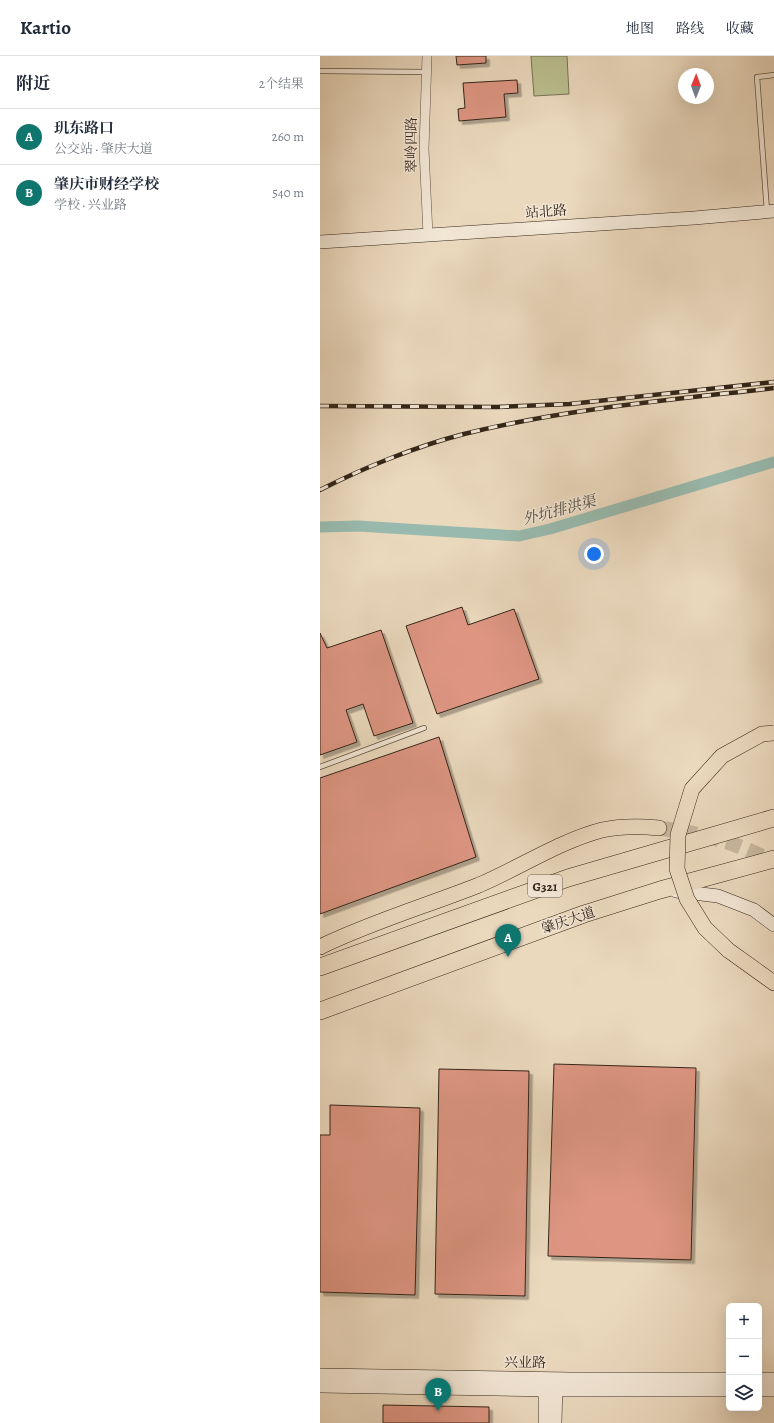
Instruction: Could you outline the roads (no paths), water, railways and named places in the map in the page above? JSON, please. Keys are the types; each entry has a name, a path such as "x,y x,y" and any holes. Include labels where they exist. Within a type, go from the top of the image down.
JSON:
{"highway":[{"name":"G321","path":"320,967 568,878 774,818"},
{"name":"肇庆大道","path":"320,1011 584,914 660,890 774,859"}],"main road":[{"path":"774,733 762,734 722,756 692,788 678,835 677,869 687,899 705,928 728,950 774,983"},
{"path":"320,947 348,933 480,884 567,844 602,830 635,826 659,828"},
{"path":"728,950 762,965 774,968"}],"street":[{"name":"翠岭四路","path":"427,56 424,149 428,235"},
{"name":"站北路","path":"320,242 770,211"},
{"path":"660,890 718,896 754,910 774,925"},
{"name":"兴业路","path":"320,1374 726,1390"},
{"name":"兴业路","path":"320,1386 550,1384 726,1379"},
{"path":"762,1379 774,1379"},
{"path":"544,1423 550,1384"},
{"path":"550,1384 556,1423"},
{"path":"762,1390 774,1390"}],"lane":[{"path":"320,71 426,72"},
{"path":"770,211 757,77 774,75"},
{"path":"320,767 424,728"}],"waterway":[{"name":"外坑排洪渠","path":"320,527 358,526 519,536 550,529 774,462"}],"tunnel":[{"path":"659,828 704,836 732,844 760,855 774,863"}],"railway":[{"path":"320,406 497,407 570,404 774,382"},
{"path":"320,490 409,451 446,439 502,425 618,406 774,388"}],"place":[{"name":"玑东路口","path":"508,957"},
{"name":"肇庆市财经学校","path":"438,1411"}]}
